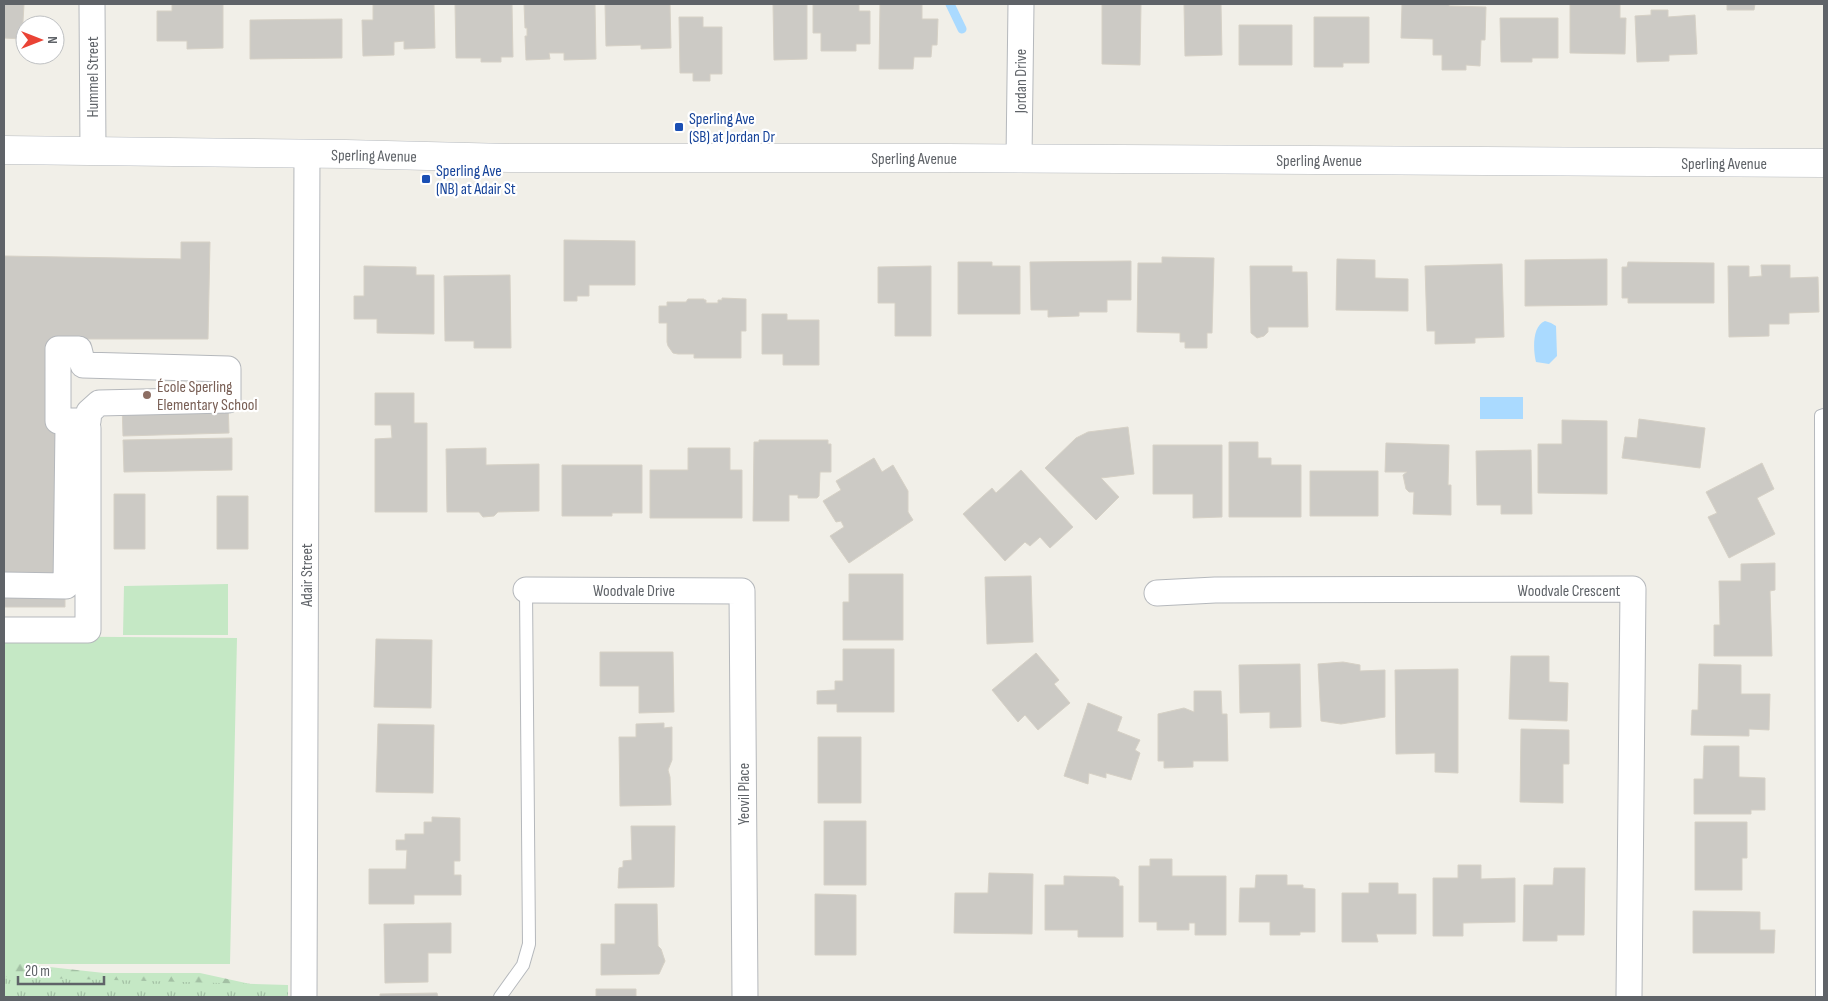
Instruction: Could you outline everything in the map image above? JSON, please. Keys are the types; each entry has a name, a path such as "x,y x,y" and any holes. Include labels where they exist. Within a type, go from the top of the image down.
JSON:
{"street":[{"name":"Hummel Street","path":"92,4 93,151"},
{"name":"Jordan Drive","path":"1019,158 1021,4"},
{"name":"Sperling Avenue","path":"4,150 307,153 509,158 1019,158 1824,163"},
{"name":"Adair Street","path":"304,997 307,153"},
{"path":"58,349 79,349 83,365 228,369 228,400 99,403 89,412 88,420 58,421 58,349"},
{"path":"4,585 66,586 68,427 88,428 88,630 4,630"},
{"name":"Woodvale Crescent","path":"1157,593 1215,590 1633,589 1629,997"},
{"name":"Woodvale Drive","path":"526,590 742,591"},
{"name":"Yeovil Place","path":"742,591 745,997"}],"lane":[{"path":"1822,997 1821,416 1824,415"},
{"path":"500,997 523,965 529,944 526,590"}],"green space":[{"path":"228,584 228,635 123,635 124,586"},
{"path":"4,636 237,638 230,964 4,964"},
{"path":"4,962 104,973 200,973 259,986 4,997"},
{"path":"4,977 288,985 288,997 4,997"}],"water":[{"path":"1545,321 1556,326 1557,356 1549,364 1536,362 1534,351 1536,333"},
{"path":"1480,397 1523,397 1523,419 1480,419"}],"building":[{"path":"4,4 24,4 23,15 15,15 15,39 4,38"},
{"path":"172,4 223,4 223,48 187,49 187,41 157,41 157,11 172,11"},
{"path":"373,4 434,4 435,48 404,49 404,41 394,42 394,55 363,56 362,20 373,20"},
{"path":"455,4 512,4 513,57 501,57 501,62 481,62 481,58 456,58"},
{"path":"524,4 595,4 596,59 564,60 564,53 549,53 550,59 526,60 525,36 527,36 527,28 525,28"},
{"path":"605,4 670,4 671,48 641,49 641,45 606,46"},
{"path":"773,4 807,4 807,59 774,60"},
{"path":"813,4 859,4 859,11 870,11 870,44 856,44 856,51 821,51 821,33 813,33"},
{"path":"880,4 922,4 922,19 938,19 937,45 932,45 931,57 914,57 913,69 879,69"},
{"path":"1102,4 1141,4 1140,65 1102,64"},
{"path":"1184,4 1221,4 1222,55 1185,56"},
{"path":"1402,4 1449,4 1449,6 1486,7 1485,40 1481,40 1480,66 1466,65 1466,70 1442,70 1442,55 1433,55 1433,39 1401,38"},
{"path":"1570,4 1620,4 1620,18 1626,18 1625,54 1570,53"},
{"path":"1727,4 1755,4 1754,10 1727,10"},
{"path":"1651,10 1668,10 1668,17 1695,15 1697,54 1669,55 1669,61 1637,62 1635,16 1651,15"},
{"path":"679,17 703,17 703,27 722,27 722,74 710,74 710,81 693,81 693,73 680,73"},
{"path":"1314,17 1369,17 1369,63 1343,63 1343,67 1314,67"},
{"path":"1500,18 1558,18 1558,58 1532,58 1532,62 1501,62"},
{"path":"342,19 342,58 250,59 250,20"},
{"path":"1239,25 1292,25 1292,65 1239,65"},
{"path":"564,240 635,241 635,285 589,285 589,296 577,296 577,301 564,301"},
{"path":"181,242 210,242 208,339 59,339 66,586 4,585 4,256 181,259"},
{"path":"1162,257 1214,258 1212,333 1207,333 1207,348 1185,348 1185,342 1180,342 1180,333 1137,332 1138,263 1162,263"},
{"path":"1337,259 1375,260 1375,278 1408,279 1408,311 1336,310"},
{"path":"1607,259 1607,305 1525,306 1525,260"},
{"path":"1131,261 1131,300 1107,300 1107,312 1079,312 1079,316 1048,317 1048,310 1031,310 1030,262"},
{"path":"958,262 992,262 992,266 1020,266 1020,314 958,314"},
{"path":"1628,262 1714,263 1714,303 1628,303 1628,298 1622,298 1622,267 1627,267"},
{"path":"1502,264 1504,337 1475,338 1475,343 1435,344 1435,331 1427,331 1425,266"},
{"path":"1761,265 1790,265 1790,278 1818,277 1819,312 1789,313 1789,324 1769,324 1769,336 1729,337 1728,266 1749,266 1749,277 1762,276"},
{"path":"364,266 416,267 416,275 434,275 434,334 377,333 377,319 354,319 354,296 364,296"},
{"path":"931,266 931,336 895,336 895,303 878,303 878,267"},
{"path":"1250,266 1292,266 1292,272 1307,272 1308,327 1268,327 1268,332 1264,336 1257,338 1251,333"},
{"path":"510,275 511,348 474,348 474,341 445,341 444,276"},
{"path":"722,298 746,299 746,331 741,331 741,358 694,358 694,354 673,353 667,342 667,323 659,323 659,306 667,306 667,302 686,302 688,299 704,299 706,303 718,303 718,300 722,300"},
{"path":"762,314 787,314 787,320 819,320 819,365 783,365 783,354 762,354"},
{"path":"375,393 414,393 414,423 427,423 427,512 375,512 375,439 392,438 391,425 375,425"},
{"path":"228,400 229,433 123,436 122,403"},
{"path":"1639,419 1705,428 1700,468 1622,458 1625,437 1637,438"},
{"path":"1562,420 1607,421 1607,494 1538,493 1538,444 1562,444"},
{"path":"1128,427 1134,474 1101,478 1119,497 1096,520 1045,468 1076,438 1088,432"},
{"path":"232,438 232,470 124,472 123,440"},
{"path":"759,440 828,440 828,444 831,444 831,472 820,472 819,496 817,498 798,498 798,495 789,495 789,521 753,521 754,442 759,442"},
{"path":"1229,442 1258,442 1258,458 1271,458 1271,465 1301,465 1301,517 1229,517"},
{"path":"1386,443 1449,445 1448,485 1451,485 1451,515 1413,514 1414,492 1409,492 1406,489 1403,475 1407,472 1385,472"},
{"path":"1153,445 1222,445 1222,517 1193,518 1193,494 1153,494"},
{"path":"486,448 486,465 539,464 539,511 498,512 494,516 483,517 479,512 447,512 446,449"},
{"path":"688,448 730,448 730,470 742,470 742,518 650,518 650,470 688,470"},
{"path":"1531,450 1532,514 1501,514 1501,505 1477,505 1476,451"},
{"path":"874,458 882,472 893,465 908,491 908,512 913,520 849,563 830,536 844,527 841,521 836,522 823,501 841,490 836,481"},
{"path":"1762,463 1774,489 1757,498 1775,534 1729,558 1708,517 1717,513 1706,492"},
{"path":"562,465 642,465 642,513 612,513 612,516 562,516"},
{"path":"1021,470 1073,527 1050,548 1040,537 1030,546 1025,542 1005,561 963,514 992,488 996,493"},
{"path":"1310,471 1378,471 1378,516 1310,516"},
{"path":"114,494 145,494 145,549 114,549"},
{"path":"217,496 248,496 248,549 217,549"},
{"path":"1775,563 1775,590 1770,591 1772,656 1714,656 1714,625 1720,625 1719,581 1741,581 1741,564"},
{"path":"849,574 903,574 903,640 843,640 843,602 849,602"},
{"path":"1031,576 1033,642 987,644 985,577"},
{"path":"4,585 65,586 65,607 4,607"},
{"path":"376,639 432,640 431,708 374,707"},
{"path":"843,649 894,649 894,712 837,712 837,704 817,704 817,691 835,690 835,681 843,681"},
{"path":"600,652 673,652 674,712 639,713 639,686 600,686"},
{"path":"1036,653 1059,680 1054,684 1070,703 1038,730 1025,715 1018,722 992,690"},
{"path":"1511,656 1549,656 1549,682 1568,683 1567,721 1509,719"},
{"path":"1343,662 1360,665 1360,671 1385,670 1385,717 1341,724 1321,721 1318,664"},
{"path":"1300,664 1301,727 1270,728 1270,712 1240,713 1239,665"},
{"path":"1699,664 1741,665 1741,694 1770,694 1769,730 1749,729 1749,736 1691,735 1692,710 1698,710"},
{"path":"1458,669 1458,773 1435,772 1435,753 1396,754 1395,670"},
{"path":"1194,691 1221,691 1222,714 1227,714 1228,761 1193,761 1193,767 1164,768 1164,761 1158,761 1158,714 1184,708 1194,712"},
{"path":"1088,703 1122,717 1117,731 1140,740 1135,750 1140,753 1131,780 1106,773 1106,778 1089,773 1088,784 1064,776"},
{"path":"664,723 664,728 672,727 672,760 668,770 671,805 620,806 619,737 636,737 636,724"},
{"path":"378,724 434,725 433,793 376,792"},
{"path":"1521,729 1569,730 1569,764 1563,764 1563,803 1520,802"},
{"path":"818,737 861,737 861,803 818,803"},
{"path":"1704,746 1739,746 1739,777 1765,778 1765,810 1751,810 1751,814 1694,814 1694,779 1703,779"},
{"path":"432,817 460,818 460,861 454,861 454,875 461,875 461,895 414,895 414,904 369,904 369,869 406,869 407,850 396,850 396,840 405,840 405,834 424,834 424,822 432,822"},
{"path":"824,821 866,821 866,885 824,885"},
{"path":"1695,822 1747,822 1747,858 1742,858 1742,890 1695,890"},
{"path":"631,826 675,826 674,887 618,888 619,868 623,867 623,861 632,860"},
{"path":"1150,859 1172,859 1172,876 1226,876 1226,935 1195,935 1195,923 1189,923 1189,930 1157,930 1157,922 1139,922 1139,866 1150,866"},
{"path":"1458,865 1481,865 1481,879 1515,878 1515,922 1463,923 1463,936 1433,936 1433,878 1458,878"},
{"path":"1554,868 1585,868 1584,935 1557,935 1557,941 1523,941 1524,885 1553,885"},
{"path":"989,873 1033,874 1032,934 954,933 955,893 988,893"},
{"path":"1256,875 1287,875 1287,885 1303,885 1303,888 1315,889 1315,932 1300,932 1300,935 1270,935 1270,922 1239,922 1240,888 1255,888"},
{"path":"1064,876 1115,877 1119,880 1119,886 1123,886 1123,937 1078,937 1078,930 1045,930 1045,885 1064,885"},
{"path":"1369,883 1398,883 1398,894 1416,894 1416,934 1376,934 1378,942 1342,942 1342,893 1369,893"},
{"path":"815,894 856,895 856,955 815,955"},
{"path":"615,904 657,904 658,946 665,961 659,974 601,975 601,944 615,944"},
{"path":"1693,911 1760,912 1760,930 1775,930 1774,953 1693,953"},
{"path":"451,923 451,953 428,953 428,982 385,983 384,924"},
{"path":"596,989 636,989 636,997 596,997"},
{"path":"437,993 438,997 380,997 380,994"}],"waterway":[{"path":"950,4 962,29"}],"place":[{"name":"Sperling Ave (SB) at Jordan Dr","path":"679,127"},
{"name":"Sperling Ave (NB) at Adair St","path":"426,179"},
{"name":"École Sperling Elementary School","path":"147,395"}]}
